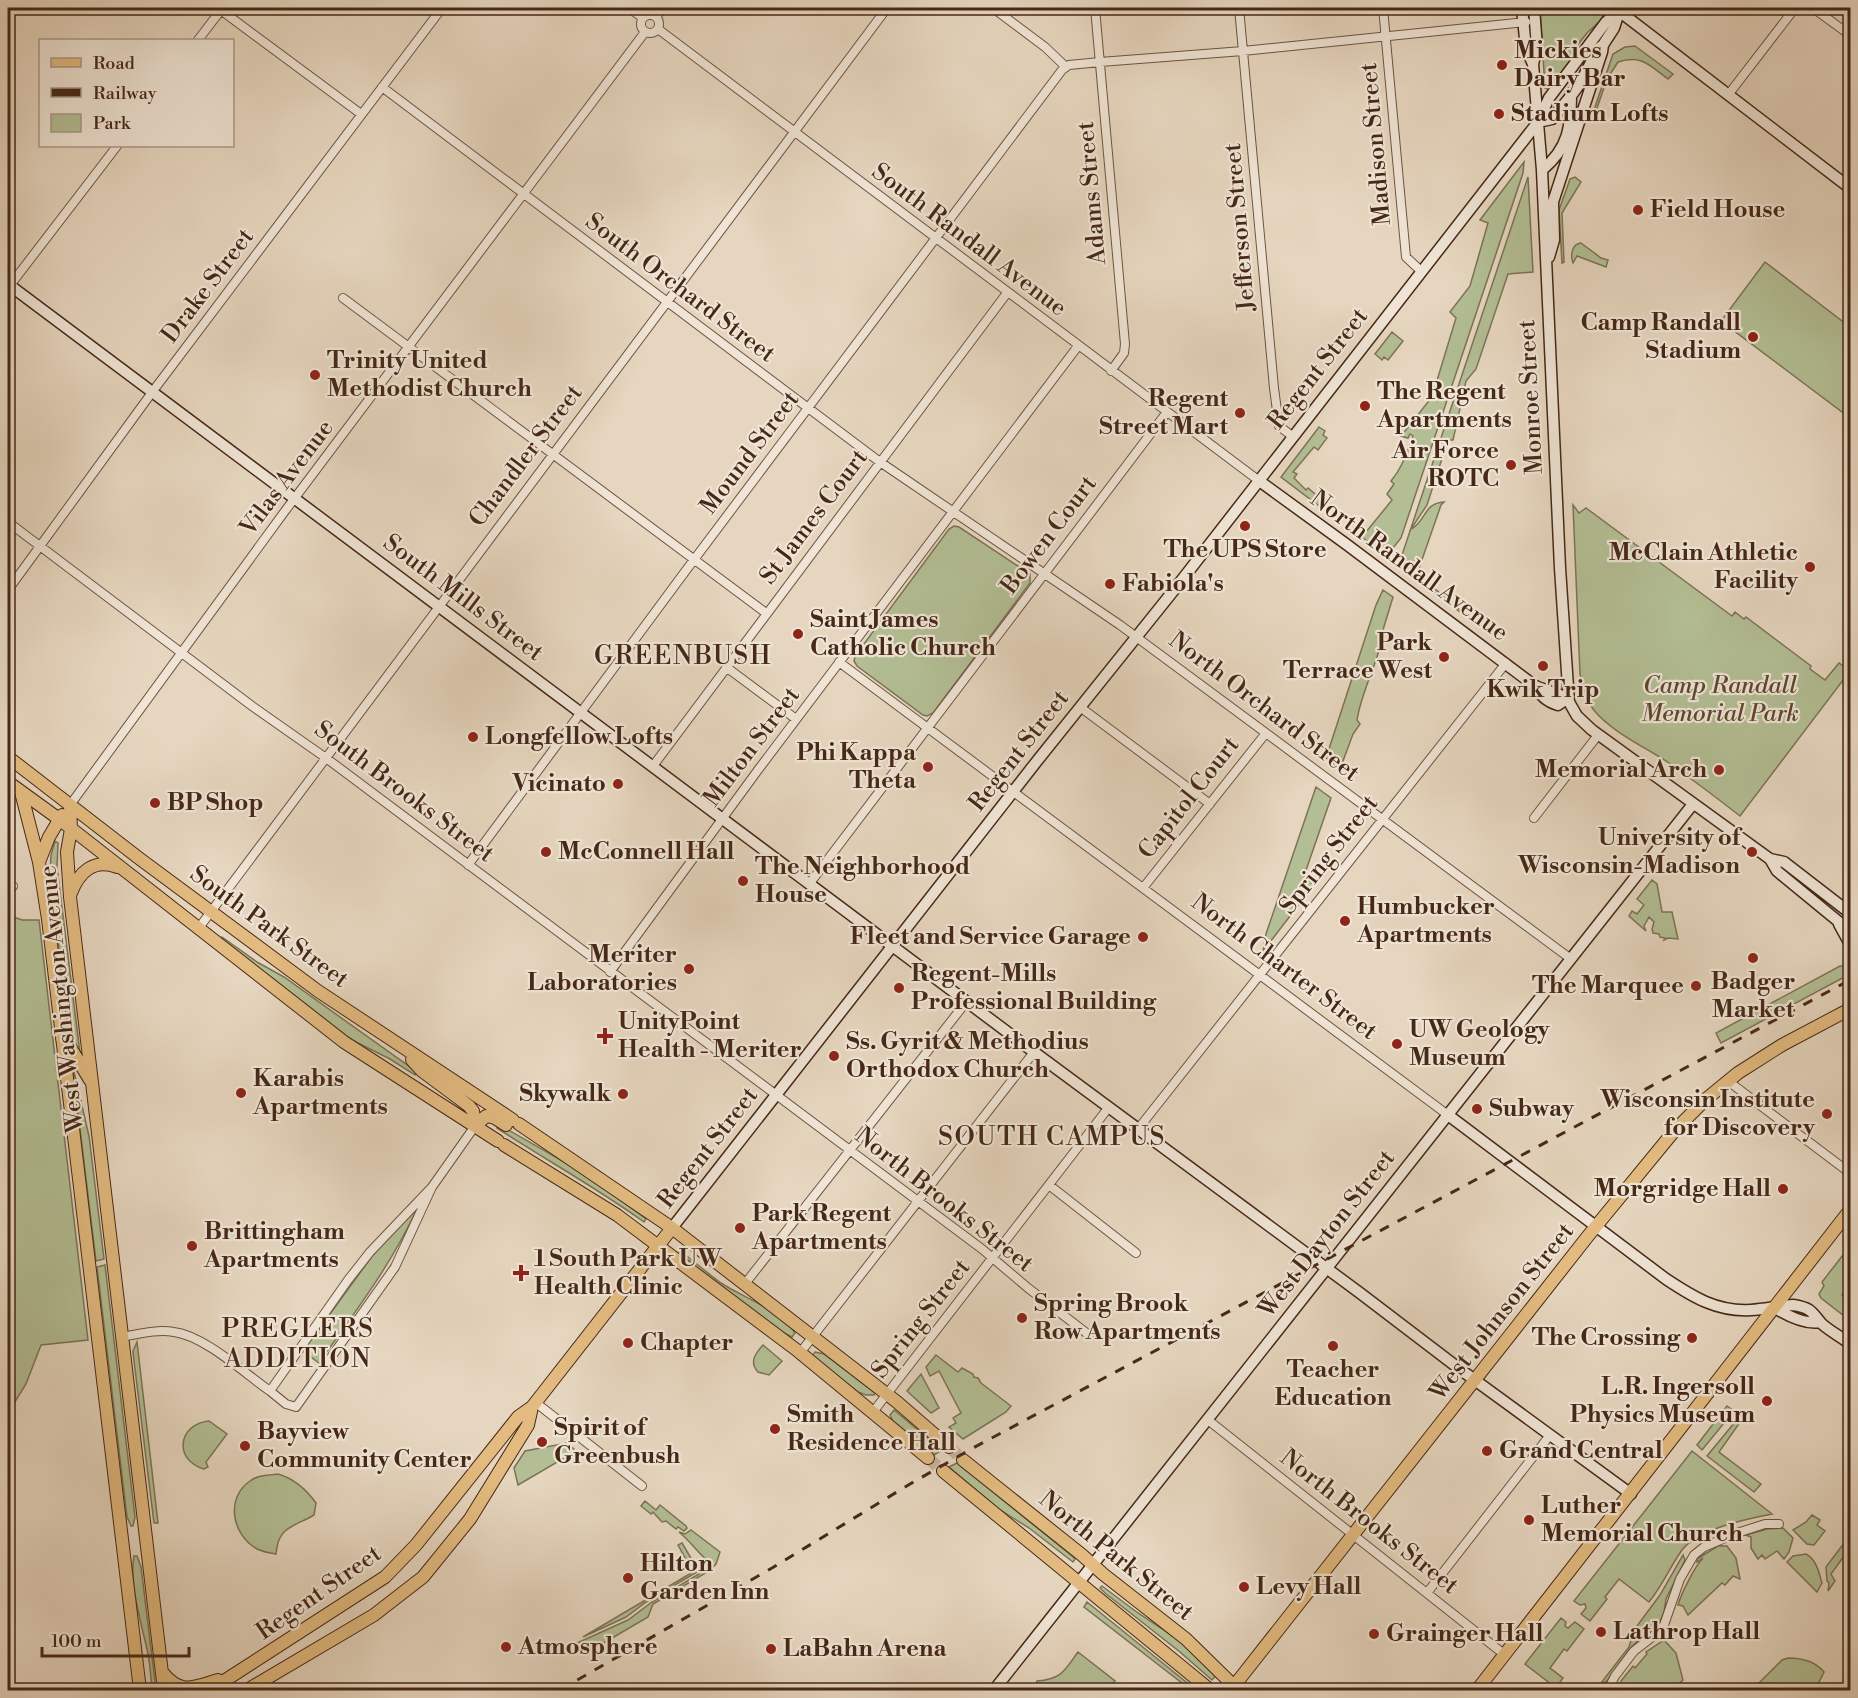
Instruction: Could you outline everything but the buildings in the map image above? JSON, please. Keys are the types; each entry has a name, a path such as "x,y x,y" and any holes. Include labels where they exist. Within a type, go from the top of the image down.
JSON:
{"main road":[{"name":"South Park Street","path":"8,757 318,991 514,1125"},
{"name":"South Park Street","path":"8,782 59,819 345,1042 609,1210 657,1247"},
{"path":"21,792 39,862"},
{"name":"West Washington Avenue","path":"70,805 49,837 39,862 140,1690"},
{"name":"West Washington Avenue","path":"70,805 71,829 67,852 70,897 164,1690"},
{"path":"70,897 76,880 90,867 106,864 124,870"},
{"name":"West Johnson Street","path":"1234,1689 1474,1380 1675,1130 1728,1081 1782,1045 1850,1009"},
{"path":"62,1039 70,1047 92,1084"},
{"path":"406,1050 422,1071 469,1106 473,1111 475,1126"},
{"path":"475,1126 488,1116 514,1125 540,1143 550,1144 672,1228 887,1394 949,1447"},
{"path":"1477,1690 1851,1210"},
{"name":"Regent Street","path":"210,1690 385,1577 417,1545 518,1417 534,1405 672,1228"},
{"path":"657,1247 800,1353 928,1458"},
{"name":"Regent Street","path":"247,1690 374,1615 423,1577 470,1519 528,1425 534,1405"},
{"name":"North Park Street","path":"963,1460 1186,1639 1234,1689"},
{"name":"North Park Street","path":"943,1471 1210,1690"},
{"path":"254,1690 280,1671"},
{"path":"162,1672 171,1683 183,1689 236,1675"}],"street":[{"name":"Drake Street","path":"8,590 153,391 442,8"},
{"path":"629,8 643,18"},
{"path":"656,17 663,8"},
{"name":"Chandler Street","path":"198,929 438,605 887,8"},
{"path":"993,8 1045,46 1066,67 1529,22"},
{"name":"Adams Street","path":"1095,8 1125,344 1124,352 1111,371"},
{"name":"Jefferson Street","path":"1239,8 1275,398 1279,426 1292,436"},
{"name":"Madison Street","path":"1383,8 1406,257 1421,271"},
{"name":"Monroe Street","path":"1522,8 1537,48 1533,64 1542,170 1568,698 1572,708 1583,722 1598,735"},
{"name":"Monroe Street","path":"1529,22 1534,8"},
{"path":"1728,95 1795,8"},
{"path":"1814,8 1851,35"},
{"path":"199,39 219,9 362,114"},
{"path":"1618,9 1851,188"},
{"name":"Regent Street","path":"1538,122 1552,119 1579,85 1598,49 1614,28 1618,9"},
{"name":"Regent Street","path":"672,1228 1538,122 1549,98 1618,9"},
{"path":"648,15 656,17 659,24 658,29 650,33 645,32 641,27 643,18 648,15"},
{"name":"South Randall Avenue","path":"658,29 1258,480"},
{"name":"Vilas Avenue","path":"70,805 295,498 645,32"},
{"path":"1546,269 1554,240 1553,202 1603,45"},
{"path":"1542,170 1555,159 1565,139 1572,118 1571,85 1587,49"},
{"name":"Mound Street","path":"468,865 694,559 1066,67"},
{"name":"South Orchard Street","path":"382,87 522,195 880,462 1136,636"},
{"path":"8,286 116,147"},
{"name":"South Mills Street","path":"8,286 153,391 1034,1052 1631,1494"},
{"name":"St James Court","path":"653,766 1007,293"},
{"path":"343,298 766,613"},
{"name":"Milton Street","path":"610,972 796,719 1078,346"},
{"name":"Bowen Court","path":"810,884 1167,412"},
{"name":"North Randall Avenue","path":"1258,480 1535,686 1568,698"},
{"name":"South Brooks Street","path":"8,522 775,1096"},
{"name":"North Orchard Street","path":"1136,636 1570,959"},
{"name":"North Charter Street","path":"839,662 1448,1114 1666,1279 1700,1300 1729,1310 1793,1305 1806,1308 1817,1315 1820,1322 1851,1344"},
{"name":"Spring Street","path":"1138,1129 1506,663"},
{"path":"726,667 796,719"},
{"path":"1080,707 1210,804"},
{"name":"Capitol Court","path":"1143,888 1266,733"},
{"path":"1534,818 1598,735 1770,859 1784,862 1850,912 1836,920"},
{"name":"West Dayton Street","path":"994,1690 1693,804"},
{"path":"1770,859 1777,871 1851,931"},
{"path":"1836,920 1851,944"},
{"path":"744,1285 967,1001"},
{"path":"800,1353 1034,1052"},
{"path":"1728,1081 1851,1173"},
{"name":"North Brooks Street","path":"775,1096 1089,1335"},
{"name":"Spring Street","path":"873,1412 1109,1107"},
{"path":"270,1391 348,1280 370,1252 432,1187 475,1126"},
{"path":"1049,1185 1136,1253"},
{"path":"122,1336 166,1331 190,1337 204,1343 286,1404 296,1407 394,1267 432,1187"},
{"path":"534,1405 642,1486"},
{"name":"North Brooks Street","path":"1208,1420 1505,1655"},
{"path":"1427,1593 1550,1435"},
{"path":"1608,1690 1615,1676 1634,1652 1664,1625 1680,1579 1694,1555 1704,1547 1737,1533 1765,1524 1779,1524"}],"green space":[{"path":"1540,8 1604,8 1605,12 1600,21 1576,47 1570,62 1548,89 1545,88"},
{"path":"1635,46 1673,74 1668,79 1640,60 1618,62 1607,79 1596,111 1599,114 1597,116 1593,113 1613,54 1625,47"},
{"path":"1524,162 1523,173 1401,538 1384,555 1362,537 1392,500 1387,494 1394,484 1391,481 1402,465 1413,436 1410,434 1408,438 1401,436 1432,397 1456,318 1450,312 1470,286 1488,223 1480,220"},
{"path":"1528,177 1533,272 1508,274 1476,369 1466,381 1453,440 1448,440 1427,505 1411,529 1420,522 1428,509 1437,503 1444,502 1417,574 1464,615 1404,569 1400,561"},
{"path":"1575,177 1581,182 1562,213 1564,262 1562,263 1559,210 1570,179"},
{"path":"1581,243 1601,258 1608,260 1606,267 1577,256 1573,263 1573,250"},
{"path":"1765,262 1850,327 1850,418 1721,321"},
{"path":"1392,332 1403,341 1388,360 1384,357 1382,360 1375,354"},
{"path":"1319,427 1325,431 1323,435 1327,438 1318,450 1314,447 1293,472 1297,474 1294,478 1306,490 1308,488 1321,499 1319,506 1281,477"},
{"name":"Camp Randall Memorial Park","path":"1573,505 1579,513 1586,508 1732,616 1735,612 1744,619 1746,617 1811,666 1810,669 1825,680 1839,663 1850,671 1740,816 1669,763 1609,725 1593,709 1580,674"},
{"path":"954,526 959,527 1030,574 1030,583 933,713 927,716 857,666 854,661 855,656 949,529"},
{"path":"1383,590 1393,597 1379,643 1381,644 1378,654 1359,710 1357,720 1360,724 1353,734 1340,769 1326,758 1376,605"},
{"path":"1316,787 1331,798 1304,876 1314,885 1263,951 1266,934"},
{"path":"55,841 58,843 57,867 80,1053 70,1037 50,875 51,855"},
{"path":"1652,880 1657,884 1662,912 1672,912 1678,939 1664,940 1665,938 1660,937 1659,934 1653,933 1654,922 1649,917 1644,926 1646,931 1629,916 1632,911 1637,914 1644,905 1637,899"},
{"path":"8,915 22,920 39,920 88,1340 41,1345 26,1384 8,1413"},
{"path":"222,937 257,962 284,977 417,1072 415,1075 390,1059 352,1040 221,939"},
{"path":"1840,966 1849,966 1850,974 1721,1043 1716,1033"},
{"path":"72,1063 89,1136 104,1259 96,1261"},
{"path":"498,1124 585,1174 646,1219 644,1222 497,1128"},
{"path":"413,1212 415,1213 405,1233 382,1271 319,1363 303,1351 373,1255"},
{"path":"1850,1246 1850,1284 1842,1295 1850,1302 1850,1324 1819,1294 1824,1286 1822,1282"},
{"path":"680,1251 721,1283 780,1318 795,1333 792,1337 784,1333 678,1254"},
{"path":"105,1265 135,1517 133,1526 127,1517 97,1267"},
{"path":"137,1342 158,1523 154,1523 134,1361 133,1351"},
{"path":"763,1345 782,1361 769,1375 758,1372 754,1365 756,1355"},
{"path":"815,1352 824,1354 875,1393 874,1395 858,1392 812,1356"},
{"path":"936,1355 958,1372 962,1368 973,1374 1011,1406 1006,1412 963,1439 949,1427 956,1423 953,1418 961,1413 939,1371 930,1376 926,1367"},
{"path":"921,1374 939,1408 931,1413 907,1391"},
{"path":"1727,1406 1734,1411 1702,1450 1697,1445"},
{"path":"894,1410 942,1450 934,1455 893,1421 890,1415"},
{"path":"1740,1416 1743,1418 1719,1452 1761,1484 1754,1492 1707,1456"},
{"path":"209,1421 227,1434 206,1462 208,1467 204,1469 187,1458 183,1443 191,1428"},
{"path":"567,1443 574,1449 566,1457 518,1485 514,1468 525,1451"},
{"path":"1692,1451 1772,1514 1723,1526 1689,1543 1682,1550 1649,1602 1619,1579 1590,1621 1581,1614 1586,1608 1585,1604 1580,1605 1574,1601"},
{"path":"957,1463 1072,1556 1075,1559 1073,1562 1029,1528 1000,1510 949,1467"},
{"path":"278,1474 300,1485 316,1503 314,1515 288,1528 280,1538 276,1554 259,1550 248,1543 237,1526 235,1506 242,1488 250,1481 260,1476"},
{"path":"645,1501 656,1510 660,1505 687,1528 684,1531 678,1527 676,1529 666,1521 662,1522 653,1512 651,1514 641,1506"},
{"path":"1812,1515 1820,1520 1817,1525 1825,1531 1814,1545 1807,1544 1793,1530"},
{"path":"1783,1528 1793,1538 1789,1552 1784,1559 1777,1551 1765,1559 1762,1555 1758,1559 1751,1548 1751,1537 1746,1535 1767,1529"},
{"path":"691,1530 720,1552 716,1564 709,1571 653,1604 648,1617 585,1654 577,1643 628,1620 652,1602 699,1574 701,1568 709,1562 679,1532 685,1534"},
{"path":"1848,1538 1850,1540 1850,1559 1844,1556 1831,1574 1835,1581 1828,1591 1826,1567"},
{"path":"682,1543 698,1570 697,1572 646,1602 626,1617 583,1637 693,1572 678,1545"},
{"path":"1718,1546 1727,1546 1736,1558 1740,1579 1733,1576 1725,1585 1722,1583 1688,1615 1683,1606 1678,1605 1689,1580 1703,1558 1697,1562 1697,1559"},
{"path":"1806,1554 1815,1562 1820,1575 1822,1583 1817,1592 1787,1562 1793,1556"},
{"path":"1683,1555 1685,1560 1666,1599 1659,1624 1632,1646 1606,1682 1601,1683 1629,1647 1634,1630 1660,1595"},
{"path":"134,1556 137,1556 141,1567 156,1690 152,1690 148,1654 136,1602 133,1578"},
{"path":"1102,1586 1179,1640 1216,1675 1212,1680 1105,1593 1100,1588"},
{"path":"1087,1602 1196,1690 1191,1690 1084,1607"},
{"path":"1561,1618 1566,1622 1565,1626 1568,1628 1575,1622 1584,1629 1567,1651 1564,1649 1550,1668 1563,1678 1556,1688 1525,1664"},
{"path":"1664,1640 1676,1653 1683,1680 1675,1687 1666,1688 1621,1685 1621,1681 1633,1666 1635,1668 1647,1654 1646,1652"},
{"path":"1078,1652 1115,1681 1108,1690 1034,1690 1037,1681 1062,1673"},
{"path":"1788,1658 1808,1661 1817,1665 1824,1672 1815,1690 1752,1690 1782,1660"}],"tunnel":[{"path":"949,1447 963,1460"},
{"path":"928,1458 943,1471"}],"railway":[{"path":"560,1690 772,1568 973,1448 1850,980"}],"place":[{"name":"Mickies Dairy Bar","path":"1502,65"},
{"name":"Stadium Lofts","path":"1499,114"},
{"name":"Field House","path":"1638,210"},
{"name":"Camp Randall Stadium","path":"1753,337"},
{"name":"Trinity United Methodist Church","path":"315,375"},
{"name":"The Regent Apartments","path":"1365,406"},
{"name":"Regent Street Mart","path":"1240,413"},
{"name":"Air Force ROTC","path":"1511,465"},
{"name":"The UPS Store","path":"1245,526"},
{"name":"McClain Athletic Facility","path":"1810,567"},
{"name":"Fabiola's","path":"1110,584"},
{"name":"Saint James Catholic Church","path":"798,634"},
{"name":"Park Terrace West","path":"1444,657"},
{"name":"Kwik Trip","path":"1543,666"},
{"name":"Longfellow Lofts","path":"473,737"},
{"name":"Phi Kappa Theta","path":"928,767"},
{"name":"Memorial Arch","path":"1719,770"},
{"name":"Vicinato","path":"618,784"},
{"name":"BP Shop","path":"155,803"},
{"name":"McConnell Hall","path":"546,852"},
{"name":"University of Wisconsin-Madison","path":"1752,852"},
{"name":"The Neighborhood House","path":"743,881"},
{"name":"Humbucker Apartments","path":"1345,921"},
{"name":"Fleet and Service Garage","path":"1143,937"},
{"name":"Badger Market","path":"1753,958"},
{"name":"Meriter Laboratories","path":"689,969"},
{"name":"The Marquee","path":"1696,986"},
{"name":"Regent-Mills Professional Building","path":"899,988"},
{"name":"UnityPoint Health - Meriter","path":"605,1036"},
{"name":"UW Geology Museum","path":"1397,1044"},
{"name":"Ss. Gyrit & Methodius Orthodox Church","path":"834,1056"},
{"name":"Karabis Apartments","path":"241,1093"},
{"name":"Skywalk","path":"623,1094"},
{"name":"Subway","path":"1477,1109"},
{"name":"Wisconsin Institute for Discovery","path":"1827,1114"},
{"name":"Morgridge Hall","path":"1783,1189"},
{"name":"Park Regent Apartments","path":"740,1228"},
{"name":"Brittingham Apartments","path":"192,1246"},
{"name":"1 South Park UW Health Clinic","path":"521,1273"},
{"name":"Spring Brook Row Apartments","path":"1022,1318"},
{"name":"The Crossing","path":"1692,1338"},
{"name":"Chapter","path":"628,1343"},
{"name":"Teacher Education","path":"1333,1346"},
{"name":"L.R. Ingersoll Physics Museum","path":"1767,1401"},
{"name":"Smith Residence Hall","path":"775,1429"},
{"name":"Spirit of Greenbush","path":"542,1442"},
{"name":"Bayview Community Center","path":"245,1446"},
{"name":"Grand Central","path":"1487,1451"},
{"name":"Luther Memorial Church","path":"1529,1520"},
{"name":"Hilton Garden Inn","path":"628,1578"},
{"name":"Levy Hall","path":"1244,1587"},
{"name":"Lathrop Hall","path":"1601,1632"},
{"name":"Grainger Hall","path":"1374,1634"},
{"name":"Atmosphere","path":"506,1647"},
{"name":"LaBahn Arena","path":"771,1649"}],"district":[{"name":"GREENBUSH","path":"683,656"},
{"name":"SOUTH CAMPUS","path":"1052,1137"},
{"name":"PREGLERS ADDITION","path":"298,1344"}]}
